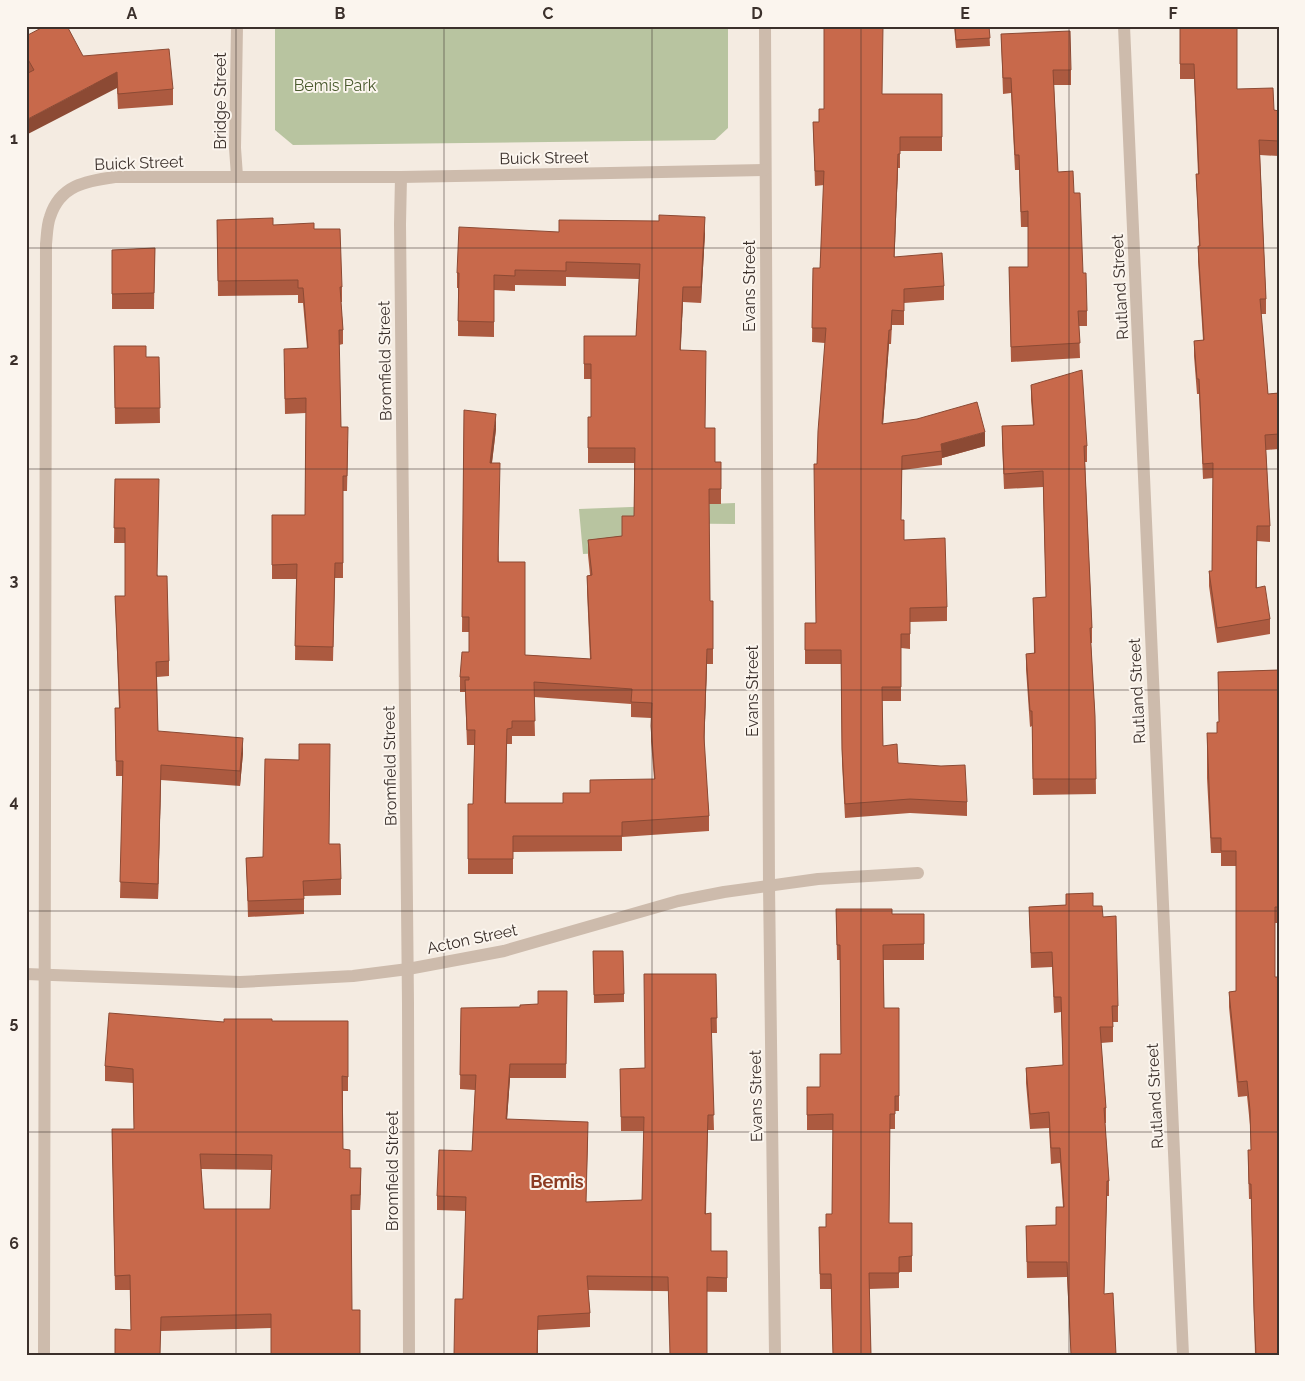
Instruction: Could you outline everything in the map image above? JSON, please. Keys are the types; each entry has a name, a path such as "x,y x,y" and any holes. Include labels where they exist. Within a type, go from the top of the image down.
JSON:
{"street":[{"name":"Bridge Street","path":"236,26 235,148 237,176"},
{"name":"Evans Street","path":"765,26 764,170 775,1355"},
{"name":"Rutland Street","path":"1124,26 1183,1355"},
{"name":"Buick Street","path":"44,1355 46,244 50,217 61,195 85,181 115,177 401,177 764,170"},
{"name":"Bromfield Street","path":"401,177 400,244 408,969 409,1355"},
{"name":"Acton Street","path":"26,974 240,982 353,976 408,969 504,951 678,901 724,892 818,879 918,873"}],"green space":[{"name":"Bemis Park","path":"275,26 728,26 728,128 715,140 293,145 275,130"},
{"path":"735,503 735,524 630,523 623,552 583,554 579,509"}],"building":[{"path":"45,26 67,26 83,56 169,49 173,89 118,94 117,72 26,120 26,74 34,70 26,56 26,36"},
{"path":"824,26 883,26 882,94 942,94 942,137 900,137 894,257 942,253 944,286 904,289 904,311 892,310 882,424 917,419 977,402 985,432 941,444 942,451 902,456 901,520 904,520 904,540 945,538 947,607 910,608 910,634 901,634 901,687 882,687 883,746 897,744 898,763 941,766 965,765 967,802 910,799 845,804 842,749 841,650 805,650 805,623 816,623 814,464 817,464 826,328 812,328 813,268 820,268 824,171 815,171 813,122 819,122 819,109 824,109"},
{"path":"955,26 989,26 990,38 956,40"},
{"path":"1180,26 1237,26 1237,89 1273,88 1274,110 1279,111 1279,141 1259,140 1266,299 1260,299 1268,394 1279,393 1279,434 1265,435 1270,526 1257,526 1256,588 1265,586 1270,619 1217,628 1209,571 1212,571 1213,463 1203,464 1199,379 1197,379 1194,341 1204,340 1198,246 1200,246 1196,174 1199,174 1194,64 1180,64"},
{"path":"1070,31 1071,70 1053,70 1058,172 1073,171 1074,193 1080,193 1083,273 1086,273 1087,311 1078,311 1080,343 1011,347 1009,267 1028,267 1028,211 1021,212 1019,155 1015,155 1011,78 1003,78 1001,34"},
{"path":"659,215 705,217 701,287 683,287 680,350 706,351 705,428 715,428 715,462 721,462 721,489 709,489 710,601 713,601 713,649 707,649 704,737 709,816 622,822 622,836 513,836 513,859 468,859 468,804 473,804 475,730 467,730 465,680 469,680 469,677 460,677 462,652 469,652 469,617 462,617 464,410 496,414 490,463 500,463 498,562 525,562 525,655 591,659 587,576 592,575 588,540 622,536 622,516 634,516 635,448 588,448 588,417 591,417 591,364 584,364 584,336 636,336 640,264 566,262 566,271 515,270 515,276 494,275 494,322 458,321 459,273 457,273 459,227 559,232 559,220 659,221","holes":["534,682 632,689 631,702 652,703 651,726 655,779 590,780 590,793 563,793 563,803 505,803 507,729 512,728 512,721 535,721"]},
{"path":"273,218 273,225 314,223 314,229 340,229 342,287 340,287 343,330 339,330 341,427 348,427 347,476 343,476 343,563 335,563 333,647 295,646 297,564 272,565 272,515 305,515 306,398 285,399 284,349 308,348 303,288 298,288 298,280 218,281 217,220"},
{"path":"155,248 154,293 112,294 112,250"},
{"path":"114,346 146,346 146,357 159,357 160,408 115,408"},
{"path":"1082,370 1087,446 1084,446 1096,779 1033,779 1032,711 1030,711 1026,654 1035,653 1033,598 1046,597 1043,471 1004,474 1002,426 1034,425 1031,385"},
{"path":"115,479 159,479 157,576 167,576 169,661 156,662 158,731 243,738 240,771 161,765 158,884 120,882 123,761 116,761 115,708 120,708 115,596 125,596 125,528 114,528"},
{"path":"1279,670 1279,907 1275,907 1275,977 1279,977 1279,1355 1256,1355 1251,1184 1249,1184 1248,1150 1251,1150 1250,1110 1247,1081 1238,1082 1229,992 1236,991 1236,851 1221,851 1221,838 1211,838 1207,733 1217,733 1217,722 1219,722 1218,672"},
{"path":"299,744 330,744 329,844 340,844 341,879 303,881 304,899 248,901 246,858 263,857 265,759 299,760"},
{"path":"1093,893 1093,906 1102,906 1103,917 1116,916 1118,1006 1112,1006 1113,1027 1100,1027 1109,1181 1107,1181 1104,1294 1113,1293 1116,1355 1071,1355 1067,1262 1027,1262 1026,1226 1056,1225 1056,1207 1064,1207 1060,1148 1051,1148 1049,1112 1030,1114 1026,1068 1063,1065 1061,997 1054,997 1052,952 1031,953 1029,907 1066,905 1066,894"},
{"path":"836,909 892,909 892,914 924,914 924,944 883,945 884,1008 899,1008 899,1096 895,1096 895,1114 890,1114 889,1223 912,1223 912,1256 899,1257 899,1273 869,1273 871,1355 833,1355 831,1274 820,1274 819,1227 826,1227 826,1214 832,1214 833,1114 807,1115 807,1087 820,1087 820,1054 841,1054 840,945 837,945"},
{"path":"593,951 623,951 624,994 594,995"},
{"path":"644,974 716,974 717,1018 711,1018 714,1115 708,1115 705,1214 711,1213 711,1251 727,1251 727,1278 707,1277 707,1355 670,1355 668,1277 587,1276 590,1313 538,1316 537,1354 454,1355 455,1299 463,1299 466,1197 437,1196 439,1150 472,1151 476,1075 460,1075 461,1008 520,1007 520,1005 538,1004 538,991 567,991 566,1064 510,1064 506,1119 588,1122 586,1202 642,1200 644,1117 621,1117 620,1069 645,1068"},
{"path":"109,1013 224,1022 224,1019 348,1021 348,1077 342,1076 343,1149 350,1150 350,1168 361,1168 360,1195 351,1195 352,1310 360,1310 360,1355 271,1355 271,1314 161,1317 160,1355 115,1355 115,1329 131,1330 130,1275 115,1276 112,1129 134,1129 133,1069 105,1066","holes":["200,1154 272,1155 270,1209 204,1209"]}],"district":[{"name":"Bemis","path":"557,1181"}]}
